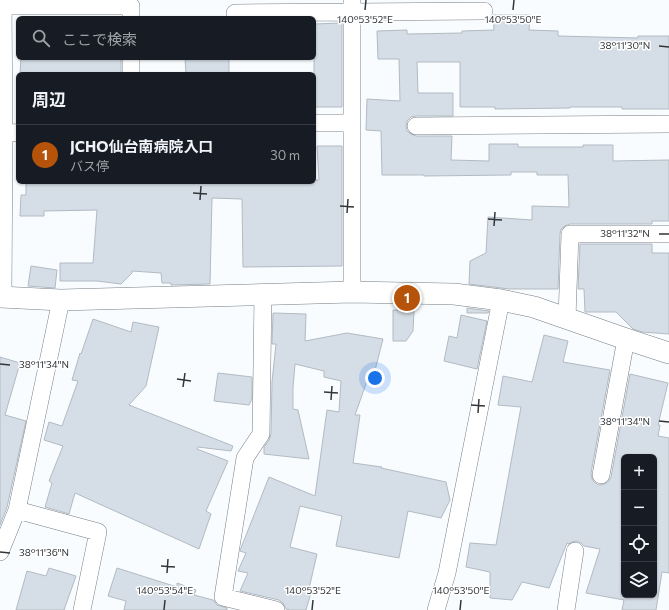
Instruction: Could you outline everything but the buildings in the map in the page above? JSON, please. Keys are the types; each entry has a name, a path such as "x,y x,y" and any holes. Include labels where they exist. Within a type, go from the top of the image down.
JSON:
{"street":[{"path":"131,16 131,6 2,4 8,132 1,297 61,300 352,292 454,294 501,300 534,307 626,340 669,353"},
{"path":"352,6 352,292"},
{"path":"235,13 352,6 484,12"},
{"path":"131,60 131,72"},
{"path":"316,123 352,123"},
{"path":"416,126 669,124"},
{"path":"567,318 570,234 669,234"},
{"path":"263,295 261,434 245,458 223,596 276,610"},
{"path":"0,552 17,510 61,300"},
{"path":"436,610 448,573 501,300"},
{"path":"601,475 626,340"},
{"path":"17,510 98,532 82,610"},
{"path":"566,610 575,550"}],"place":[{"name":"JCHO仙台南病院入口","path":"407,298"}]}
